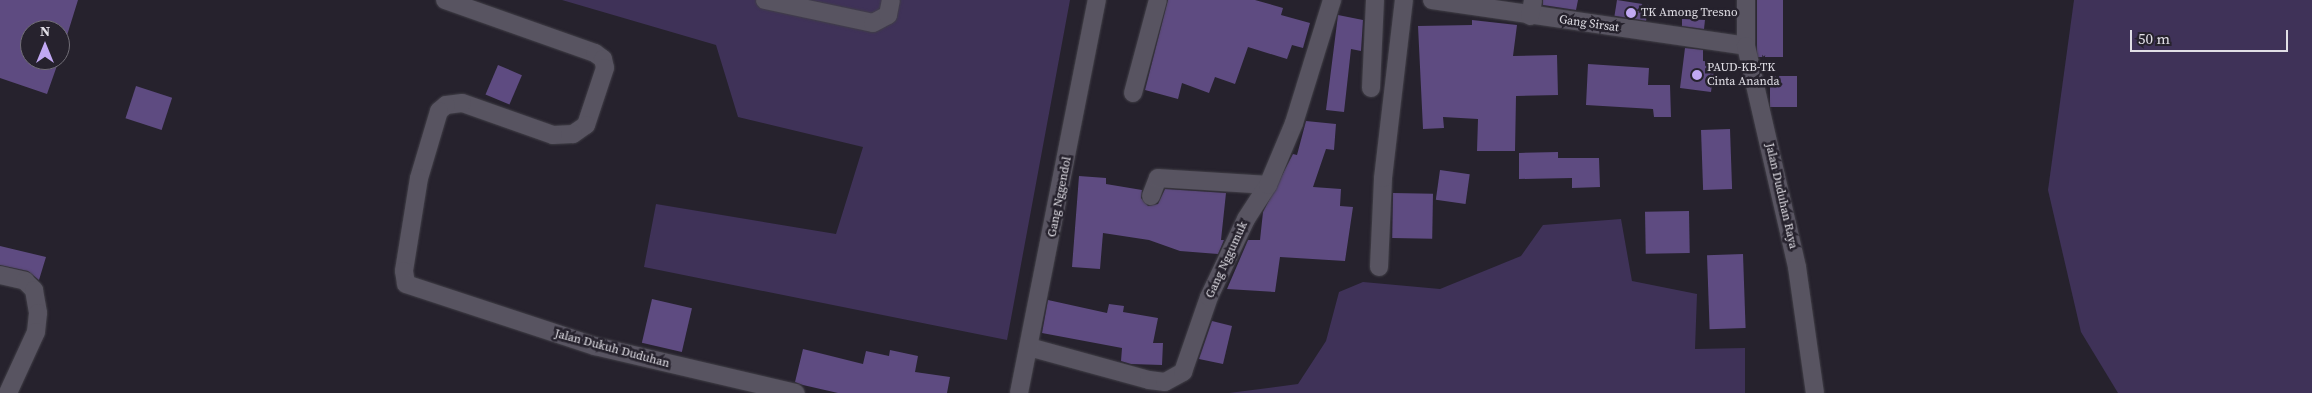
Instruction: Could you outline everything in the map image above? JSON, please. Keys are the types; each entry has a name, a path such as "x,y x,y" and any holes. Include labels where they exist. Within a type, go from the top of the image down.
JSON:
{"street":[{"name":"Jalan Dukuh Duduhan","path":"445,0 595,53 603,59 606,68 586,125 572,134 553,135 462,103 446,105 439,111 419,178 404,271 410,288 432,291 595,346 796,393"},
{"path":"765,0 873,22 888,15 890,0"},
{"name":"Gang Nggendol","path":"1019,393 1097,0"},
{"path":"1133,93 1158,0"},
{"name":"Gang Nggumuk","path":"1029,347 1149,380 1175,379 1184,372 1197,327 1246,219 1268,185 1294,123 1332,0"},
{"path":"1371,88 1375,0"},
{"path":"1379,267 1383,178 1404,0"},
{"name":"Gang Sirsat","path":"1432,0 1532,8 1746,46"},
{"name":"Jalan Duduhan Raya","path":"1746,0 1746,46 1797,267 1815,393"},
{"path":"1151,196 1158,178 1268,185"},
{"path":"0,275 25,282 36,300 36,332 8,393"}],"shaded area":[{"path":"562,0 1070,0 1007,340 644,267 656,204 836,234 863,147 738,117 716,45"},
{"path":"2074,0 2312,0 2312,393 2118,393 2081,332 2048,190"},
{"path":"1621,219 1632,281 1697,294 1695,349 1745,348 1745,393 1229,393 1298,384 1326,341 1339,292 1363,282 1440,289 1521,256 1543,225"}],"building":[{"path":"0,0 78,0 70,26 70,20 20,20 20,70 55,70 47,94 0,78"},
{"path":"1168,0 1255,0 1283,8 1281,15 1310,23 1303,48 1292,45 1287,59 1248,47 1235,84 1215,77 1209,93 1182,83 1178,99 1145,90"},
{"path":"1543,0 1578,0 1576,10 1543,5"},
{"name":"TK Among Tresno","path":"1617,0 1649,5 1646,21 1614,16"},
{"path":"1757,0 1783,0 1783,57 1757,57"},
{"path":"1338,15 1363,20 1361,51 1351,49 1344,112 1326,110"},
{"path":"1682,19 1705,20 1704,29 1682,26"},
{"path":"1472,20 1517,25 1513,56 1557,55 1558,95 1516,96 1515,151 1477,151 1478,119 1443,117 1444,128 1423,129 1418,26 1472,25"},
{"name":"PAUD-KB-TK Cinta Ananda","path":"1685,48 1703,50 1703,61 1715,62 1711,92 1680,88"},
{"path":"1588,64 1649,68 1648,85 1670,85 1671,117 1654,117 1653,109 1586,105"},
{"path":"498,65 522,75 509,105 485,94"},
{"path":"1770,76 1797,76 1797,107 1770,107"},
{"path":"136,86 172,98 162,130 125,118"},
{"path":"1306,121 1336,124 1334,150 1326,149 1313,187 1341,189 1340,206 1353,207 1345,261 1280,257 1275,292 1227,289 1248,240 1260,240 1263,212 1293,154 1297,155"},
{"path":"1730,129 1732,189 1703,190 1701,130"},
{"path":"1558,152 1558,158 1599,158 1600,187 1572,188 1572,178 1519,179 1519,153"},
{"path":"1440,170 1470,174 1466,204 1436,200"},
{"path":"1079,176 1106,178 1106,184 1142,190 1141,198 1148,206 1158,204 1165,189 1226,193 1221,240 1224,240 1218,254 1180,251 1149,240 1103,233 1100,269 1072,267"},
{"path":"1393,193 1433,194 1432,239 1392,238"},
{"path":"1689,211 1690,253 1646,254 1645,212"},
{"path":"0,246 46,257 39,280 28,271 0,265"},
{"path":"1743,254 1746,328 1710,329 1707,255"},
{"path":"652,299 692,308 682,352 642,343"},
{"path":"1048,300 1107,313 1109,304 1124,306 1123,312 1158,318 1153,343 1163,343 1162,365 1131,364 1121,361 1122,348 1042,333"},
{"path":"1212,321 1232,326 1223,364 1199,359"},
{"path":"803,349 863,364 866,351 889,356 890,350 918,356 915,372 950,377 947,393 838,393 803,385 795,382"}],"place":[{"name":"TK Among Tresno","path":"1631,13"},
{"name":"PAUD-KB-TK Cinta Ananda","path":"1697,75"}]}
